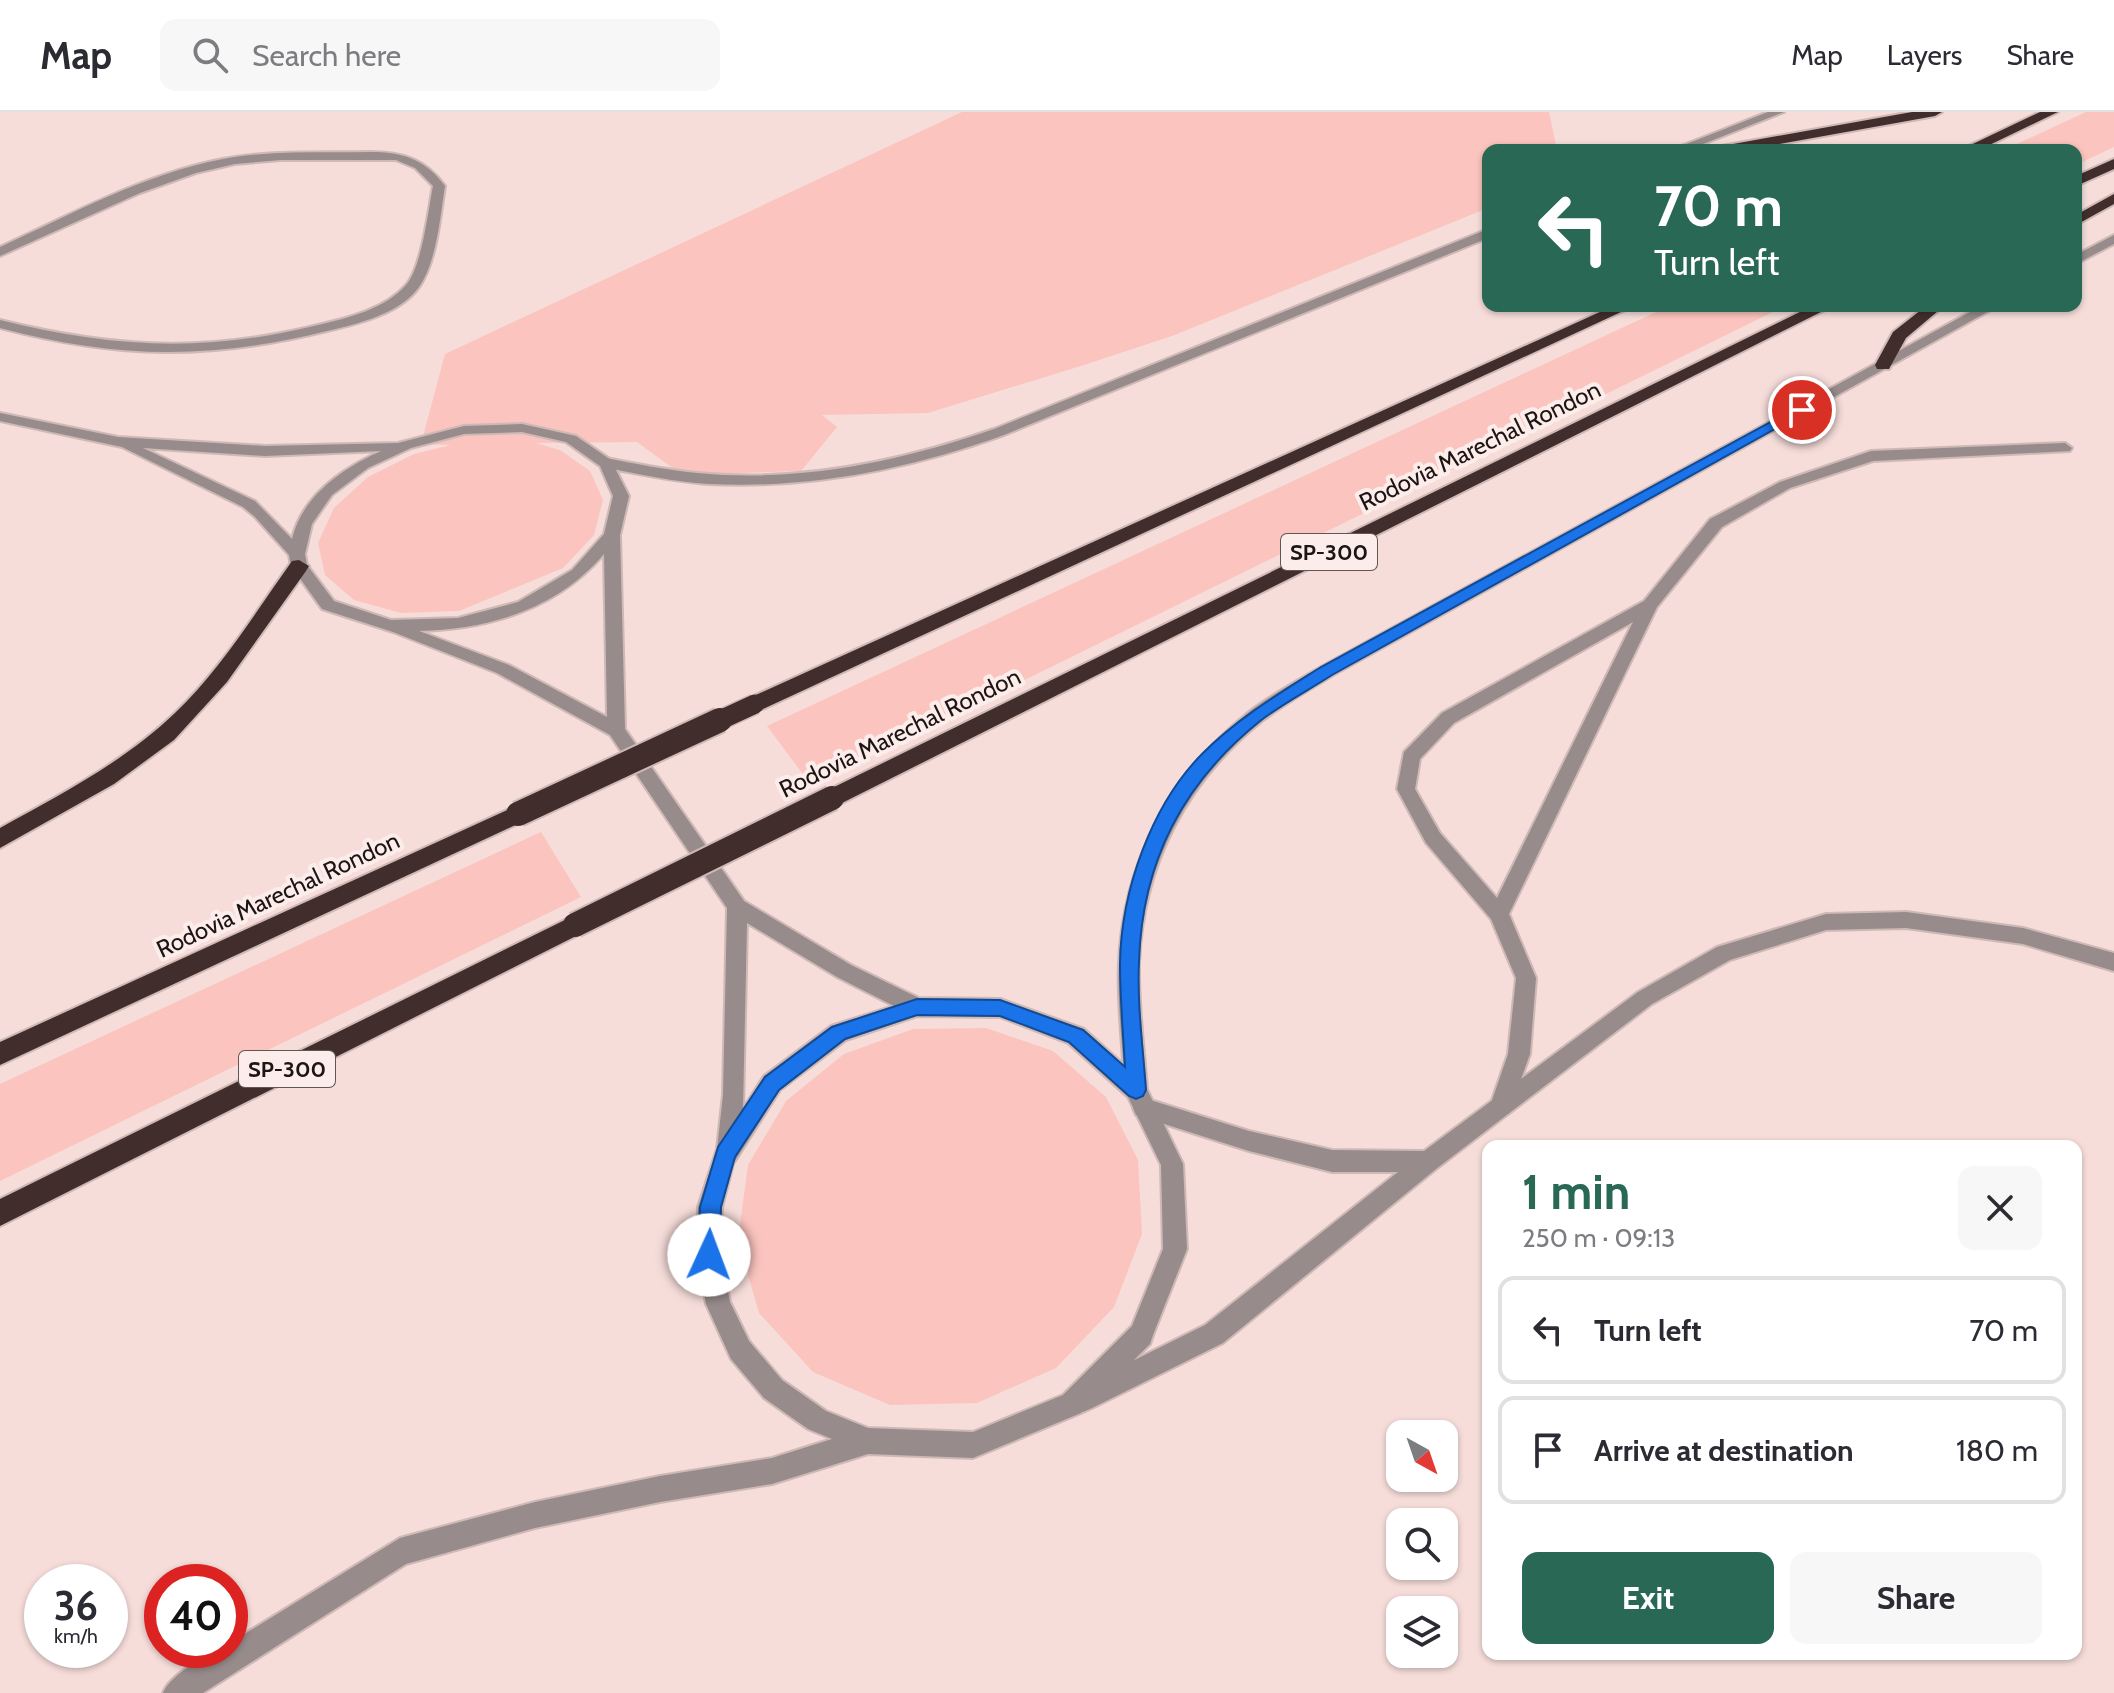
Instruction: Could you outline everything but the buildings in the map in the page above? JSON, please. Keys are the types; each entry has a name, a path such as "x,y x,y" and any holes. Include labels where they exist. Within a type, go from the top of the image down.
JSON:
{"highway":[{"path":"1756,144 1935,112"},
{"path":"1980,144 2051,112"},
{"path":"2082,179 2114,163"},
{"path":"2082,217 2114,198"},
{"name":"Rodovia Marechal Rondon","path":"0,1054 755,704 1613,312"},
{"name":"Rodovia Marechal Rondon","path":"0,1213 1813,312"},
{"path":"1883,365 1899,335 1928,312"},
{"path":"0,839 90,788 166,734 199,700 298,560"}],"street":[{"path":"1693,144 1778,112"},
{"path":"0,252 147,186 189,171 245,159 394,156 419,162 430,171 439,186 431,228 413,287 376,312 355,320 282,337 171,350 48,337 0,324"},
{"path":"298,560 304,523 327,492 363,465 406,445 464,430 522,428 571,439 606,463 709,479 815,476 897,466 999,432 1482,235"},
{"path":"2082,257 2114,239"},
{"path":"1140,1099 1129,961 1142,871 1171,806 1207,758 1256,715 1327,671 1980,312"},
{"path":"0,417 118,442 265,451 406,445"},
{"path":"118,442 249,504 261,513 328,605 503,669 616,730 737,907 844,971 917,1007"},
{"path":"1499,914 1650,605 1716,523 1785,485 1871,456 2065,448"},
{"path":"606,463 621,496 612,535 616,730"},
{"path":"390,626 458,624 524,606 578,574 612,535"},
{"path":"1501,1106 1519,1054 1526,978 1499,914 1433,838 1406,789 1411,757 1448,718 1650,605"},
{"path":"737,907 734,1095 726,1153 710,1207 709,1255 718,1304 740,1350 773,1389 817,1420 868,1441"},
{"path":"177,1693 400,1552 535,1515 660,1489 772,1471 868,1441 973,1445 1072,1404 1214,1334 1428,1162 1645,998 1724,953 1826,922 1906,920 2023,936 2114,962"},
{"path":"726,1153 772,1083 839,1033 917,1007 1000,1008 1076,1036 1140,1099 1172,1164 1175,1249 1141,1335 1072,1404"},
{"path":"1140,1099 1249,1141 1332,1161 1428,1162"}],"shaded area":[{"path":"962,112 1549,112 1556,144 1482,144 1482,210 1172,336 928,413 822,415 837,427 801,471 682,475 637,442 536,443 560,450 590,471 603,500 594,535 563,568 459,611 401,613 354,600 325,575 318,543 334,508 368,477 414,454 451,445 421,444 445,354"},
{"path":"2086,112 2114,112 2114,147 2082,162 2082,144 2017,144"},
{"path":"1656,312 1773,312 811,785 767,726"},
{"path":"541,832 581,897 0,1181 0,1084"},
{"path":"986,1028 1053,1051 1106,1097 1138,1160 1142,1234 1114,1307 1056,1368 977,1403 890,1405 813,1372 759,1313 738,1240 748,1165 786,1101 844,1054 913,1029"}],"route":[{"path":"709,1255 710,1207 726,1153 772,1083 839,1033 917,1007 1000,1008 1076,1036 1136,1090 1129,961 1142,871 1171,806 1207,758 1256,715 1327,671 1802,410"}]}
